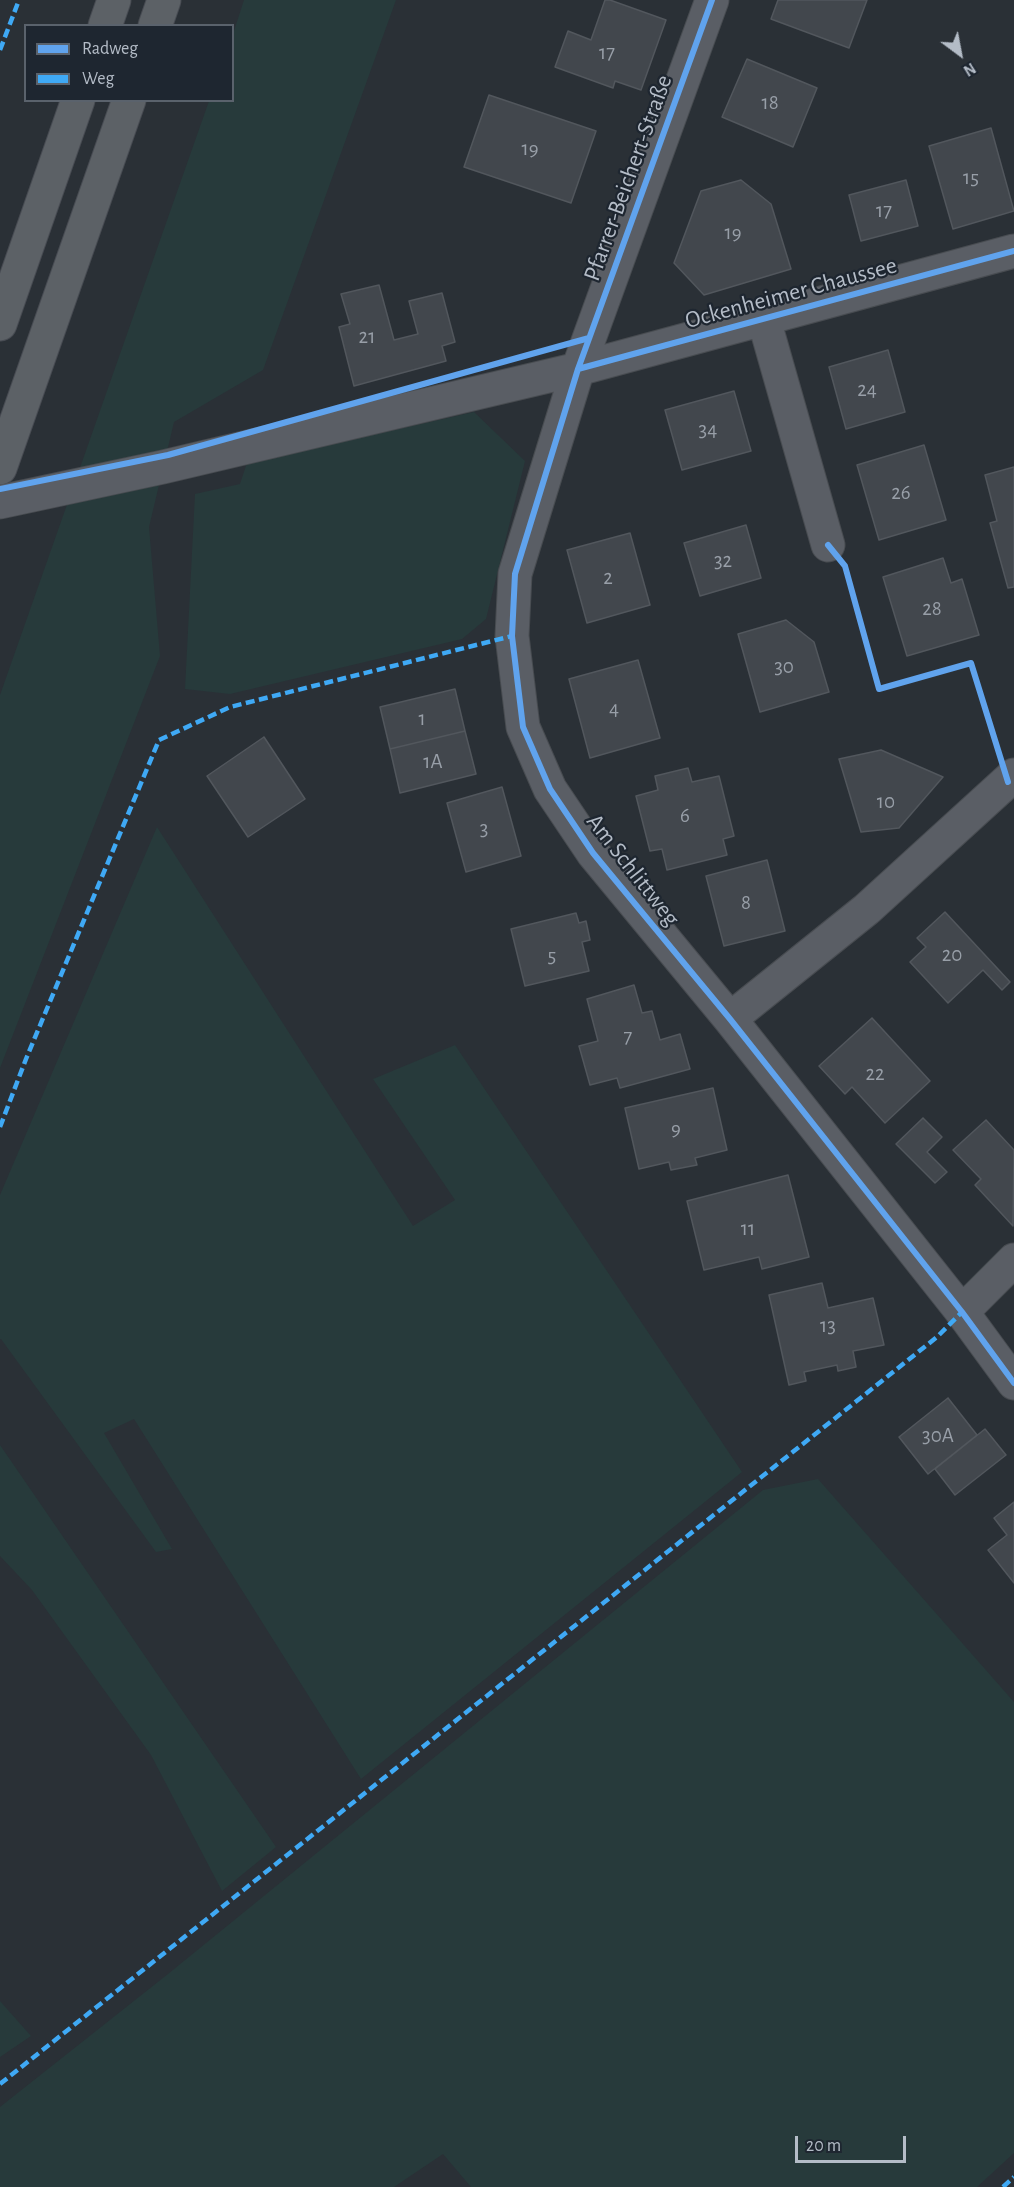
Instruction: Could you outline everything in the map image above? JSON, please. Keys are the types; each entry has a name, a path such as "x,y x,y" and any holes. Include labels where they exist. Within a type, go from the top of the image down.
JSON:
{"main road":[{"path":"106,24 114,0"},
{"path":"156,24 164,0"},
{"path":"0,324 77,102"},
{"path":"0,468 128,102"}],"street":[{"name":"Pfarrer-Beichert-Straße","path":"578,369 712,0"},
{"name":"Ockenheimer Chaussee","path":"0,502 163,467 578,369 1014,251"},
{"name":"Ockenheimer Chaussee","path":"764,320 828,545"},
{"name":"Am Schlittweg","path":"578,369 515,574 512,636 523,727 550,789 593,853 730,1019 962,1312 1014,1383"},
{"path":"730,1019 867,909 1014,775"},
{"path":"962,1312 1014,1260"}],"shaded area":[{"path":"244,0 396,0 263,370 174,422 149,527 160,656 0,1068 0,695 209,102 234,102 234,31"},
{"path":"474,412 525,461 486,619 462,639 230,694 185,689 195,494 240,484 247,463"},
{"path":"157,827 413,1226 455,1200 373,1079 455,1045 742,1472 361,1779 134,1419 104,1433 172,1549 156,1552 0,1339 0,1195"},
{"path":"0,1445 276,1847 222,1891 151,1755 32,1590 0,1556"},
{"path":"818,1479 1014,1702 1014,2153 977,2187 471,2187 443,2154 394,2187 0,2187 0,2107 168,1974 763,1490"},
{"path":"0,2001 31,2036 0,2057"}],"building":[{"path":"605,0 666,20 641,90 615,81 613,88 555,67 568,31 591,40"},
{"path":"778,0 867,0 849,48 771,19"},
{"path":"747,59 817,88 793,147 722,117"},
{"path":"489,95 596,131 571,203 464,167"},
{"path":"991,128 1014,211 953,229 929,146"},
{"path":"741,180 771,204 791,269 704,295 674,263 701,191"},
{"path":"906,180 918,226 861,241 849,195"},
{"path":"379,285 394,340 418,334 409,301 442,293 455,342 442,346 446,361 354,386 339,327 350,324 341,294"},
{"path":"888,350 905,412 846,429 829,367"},
{"path":"734,391 751,451 682,470 665,410"},
{"path":"924,445 946,520 879,540 857,465"},
{"path":"1014,467 1014,587 1008,588 990,523 997,521 985,475"},
{"path":"746,525 761,578 700,596 684,543"},
{"path":"630,533 650,605 587,623 567,550"},
{"path":"943,558 951,583 962,579 979,635 907,656 883,577"},
{"path":"786,620 814,642 829,692 760,712 738,634"},
{"path":"638,660 660,738 590,758 569,679"},
{"path":"455,689 465,731 390,749 380,707"},
{"path":"465,731 476,774 400,793 390,749"},
{"path":"264,737 305,799 248,837 207,776"},
{"path":"881,750 943,777 899,828 861,832 839,759"},
{"path":"688,768 692,782 719,776 734,836 723,839 727,855 667,870 662,849 650,851 636,796 658,790 655,776"},
{"path":"502,787 521,856 466,872 447,803"},
{"path":"767,860 785,931 724,946 706,876"},
{"path":"945,912 1010,982 1002,990 983,970 948,1003 910,962 926,947 917,938"},
{"path":"576,913 579,923 586,921 590,940 582,942 589,971 525,986 511,929"},
{"path":"634,985 642,1013 652,1011 660,1040 680,1034 690,1069 620,1088 617,1078 590,1085 579,1046 598,1041 587,999"},
{"path":"872,1018 930,1081 885,1123 852,1087 845,1094 819,1066"},
{"path":"713,1088 727,1150 695,1158 697,1165 671,1170 669,1162 639,1169 625,1108"},
{"path":"923,1118 942,1137 927,1152 947,1172 935,1183 896,1144"},
{"path":"986,1120 1014,1150 1013,1226 975,1185 981,1179 953,1150"},
{"path":"788,1175 809,1257 762,1269 759,1257 704,1270 687,1201"},
{"path":"822,1283 828,1308 873,1298 884,1345 853,1351 856,1367 838,1371 837,1365 804,1372 806,1381 789,1385 769,1295"},
{"path":"948,1398 977,1435 928,1474 899,1437"},
{"path":"985,1429 1006,1455 955,1495 935,1469"},
{"path":"1014,1502 1014,1583 988,1550 1007,1535 994,1518"}],"marked path":[{"path":"0,50 19,0"},
{"path":"0,1127 159,740 230,707 512,636"},
{"path":"0,2084 937,1337 962,1312"},
{"path":"1003,2187 1014,2177"}],"cycle path":[{"path":"712,0 578,369 515,574 512,636 523,727 550,789 593,853 730,1019 962,1312 1014,1383"},
{"path":"578,369 1014,251"},
{"path":"0,489 168,455 589,338"},
{"path":"828,545 845,566 879,689 971,663 1008,782"}]}
